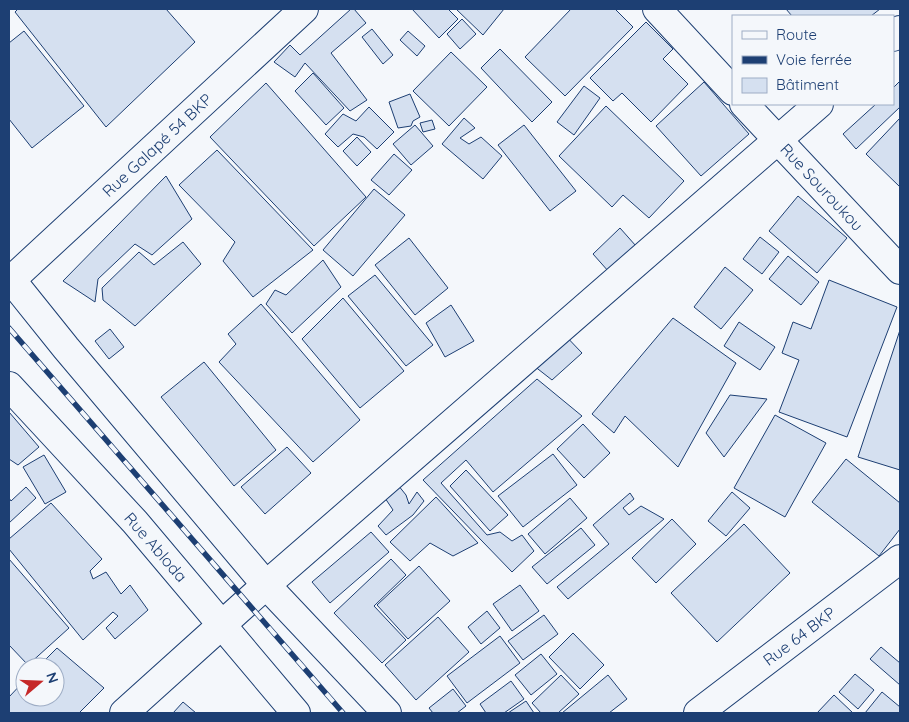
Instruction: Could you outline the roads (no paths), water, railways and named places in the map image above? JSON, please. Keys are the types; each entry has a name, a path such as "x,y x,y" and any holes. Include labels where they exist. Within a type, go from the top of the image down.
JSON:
{"street":[{"name":"Rue Galapé 54 BKP","path":"10,280 304,9"},
{"path":"657,9 732,90"},
{"name":"Rue Souroukou","path":"745,105 900,270"},
{"path":"124,713 266,585 818,105"},
{"path":"10,280 266,585 387,713"},
{"name":"Rue Abloda","path":"9,386 135,522 296,713"},
{"name":"Rue 64 BKP","path":"698,713 900,559"}],"railway":[{"path":"9,328 343,713"}]}
